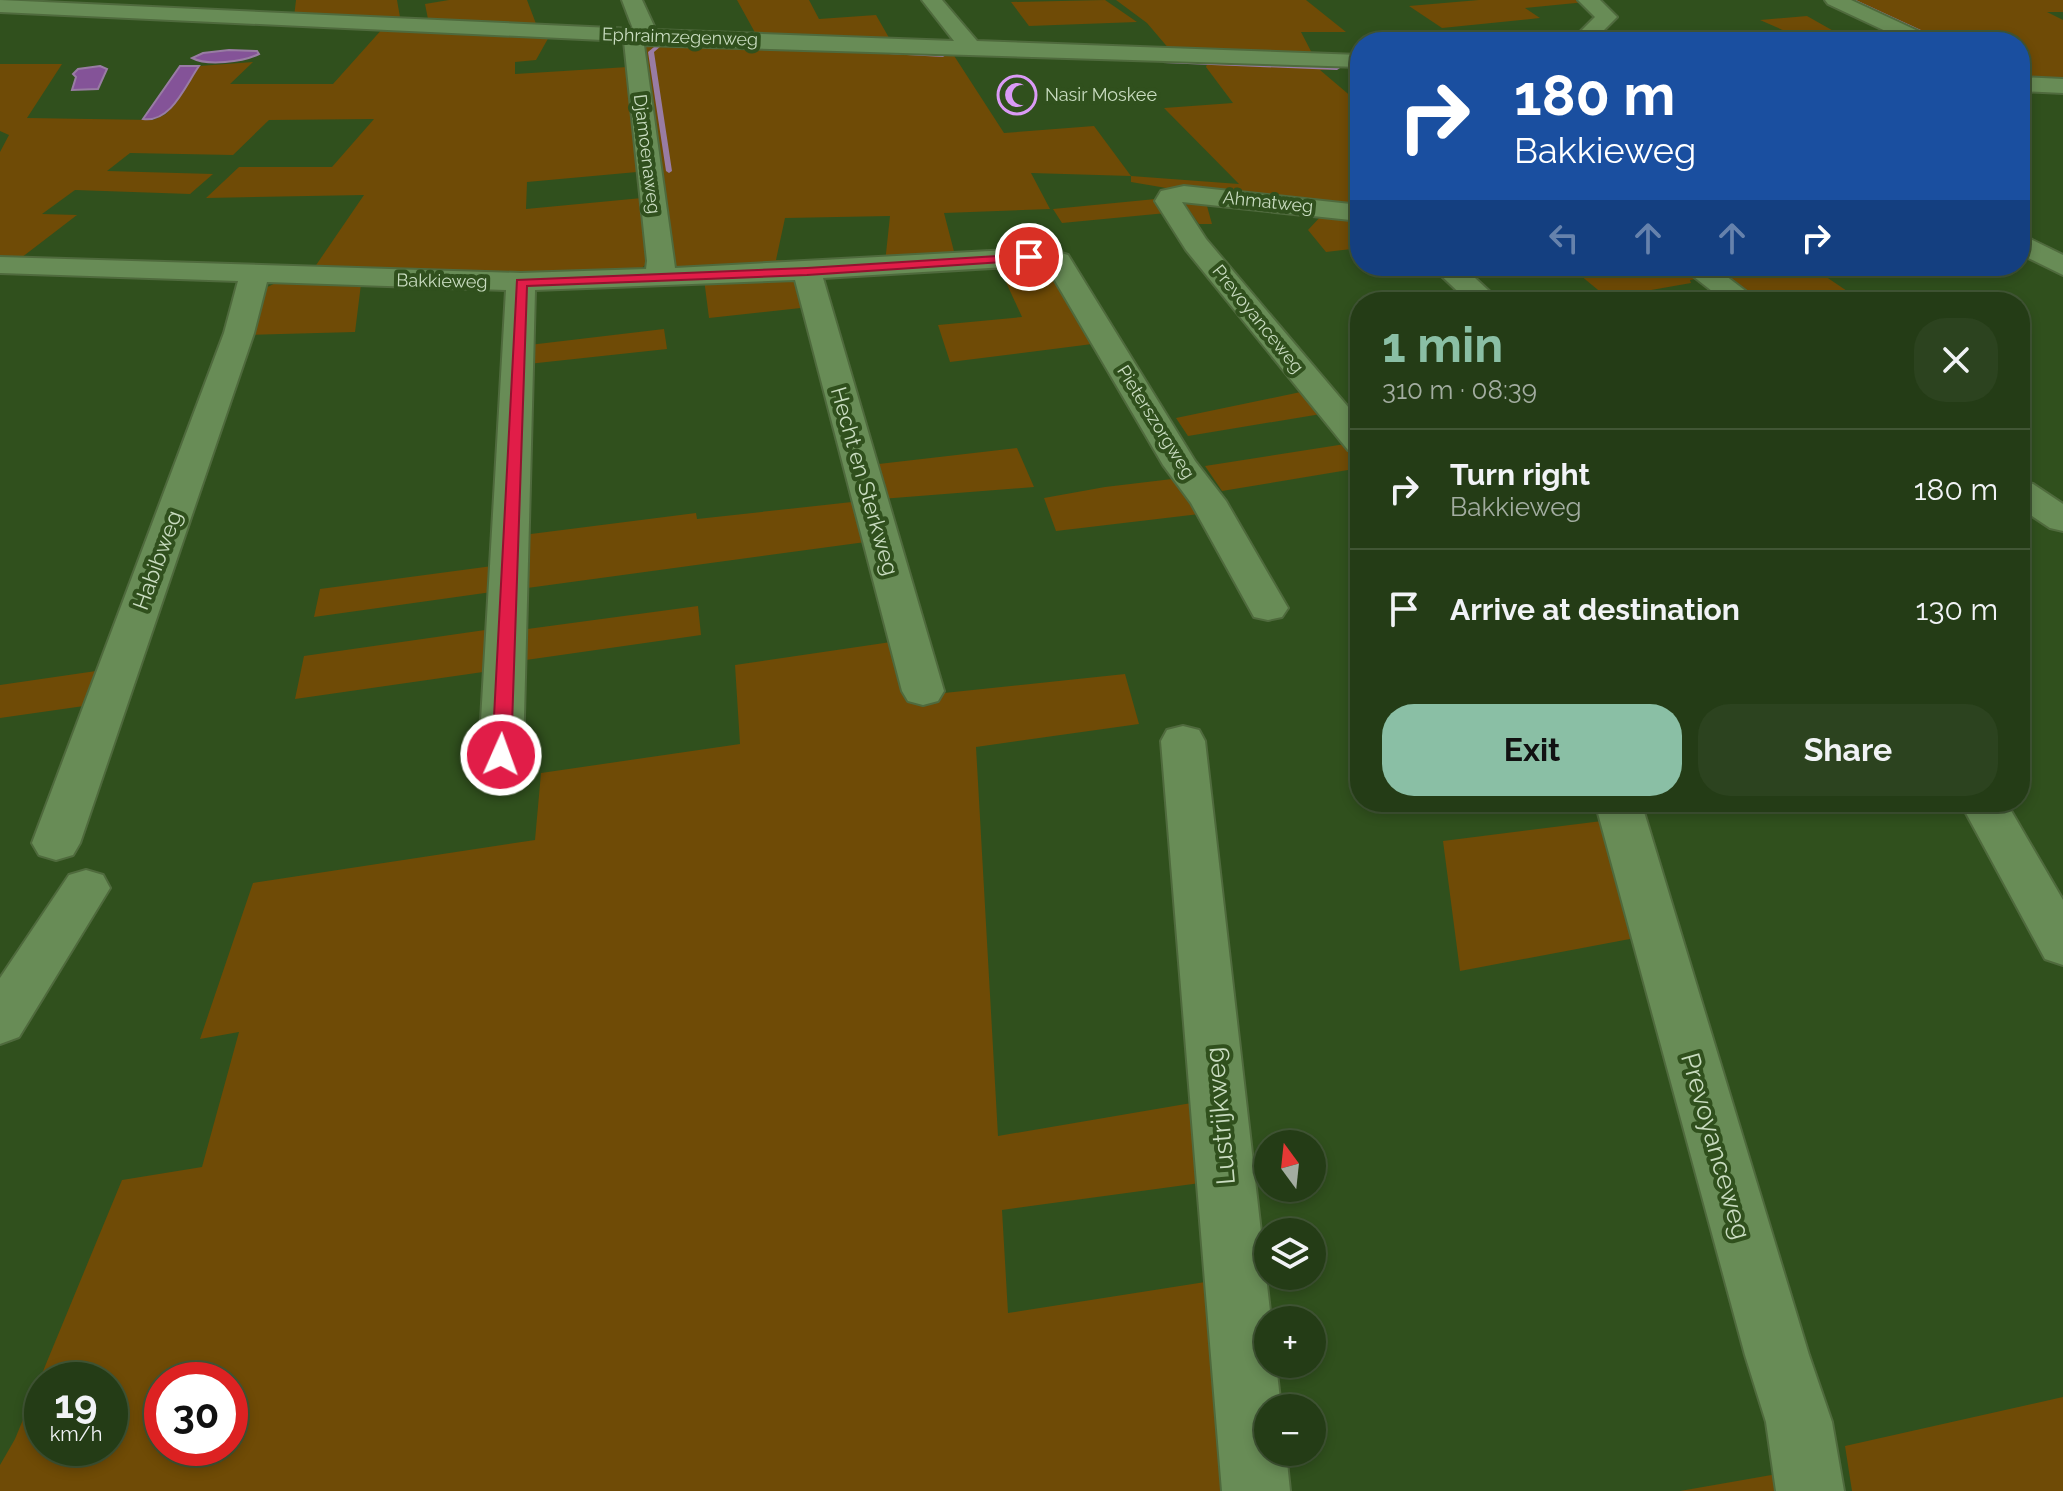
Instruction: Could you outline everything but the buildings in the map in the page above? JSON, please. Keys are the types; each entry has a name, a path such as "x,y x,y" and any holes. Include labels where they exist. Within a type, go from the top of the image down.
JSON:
{"street":[{"path":"632,0 644,26 641,36"},
{"path":"932,0 971,48"},
{"path":"1588,0 1607,17 1590,32"},
{"path":"1835,0 1904,32"},
{"name":"Ephraimzegenweg","path":"0,6 178,7 641,36 1350,61"},
{"name":"Djamoenaweg","path":"641,36 633,43 661,261 660,276"},
{"path":"2030,84 2063,86"},
{"name":"Ahmatweg","path":"1176,195 1350,212"},
{"name":"Prevoyanceweg","path":"1176,195 1168,201 1196,244 1350,431"},
{"path":"2030,248 2063,267"},
{"name":"Pieterszorgweg","path":"1029,257 1044,256 1058,261 1180,465 1208,501 1268,608"},
{"name":"Bakkieweg","path":"0,265 521,282 807,271 1029,257"},
{"name":"Hecht en Sterkweg","path":"807,271 923,691"},
{"name":"Habibweg","path":"56,843 239,333 254,275"},
{"path":"1456,276 1475,292"},
{"path":"1708,276 1731,292"},
{"path":"501,755 521,282"},
{"path":"2030,499 2063,520"},
{"name":"Lustrijkweg","path":"1183,741 1256,1491"},
{"name":"Prevoyanceweg","path":"1621,812 1777,1355 1790,1388 1810,1491"},
{"path":"1989,812 2063,945"},
{"path":"0,1022 86,888"}],"shaded area":[{"path":"296,0 397,0 401,23 294,17"},
{"path":"449,0 527,0 538,29 423,23 428,19 425,4"},
{"path":"737,0 809,0 819,19 876,15 892,43 758,38"},
{"path":"1105,0 1137,22 1029,26 1011,2"},
{"path":"1116,0 1306,0 1346,32 1301,32 1314,57 1170,50 1147,23"},
{"path":"1479,0 1586,2 1525,8 1540,18 1442,28 1409,6"},
{"path":"1842,0 2063,0 2063,12 2047,12 2063,20 2063,82 2030,80 2030,32 1911,32"},
{"path":"1807,16 1835,32 1787,32 1760,20"},
{"path":"384,27 550,35 536,60 515,62 515,74 628,67 637,172 527,182 526,209 642,198 649,261 640,270 624,275 310,274 364,195 206,198 239,167 332,167 374,119 269,120 233,155 130,153 107,171 213,174 190,194 75,190 42,214 77,215 17,261 0,260 0,152 9,135 0,131 0,64 62,64 27,118 153,120 166,114 199,66 253,62 230,84 333,84"},
{"path":"642,44 951,51 1004,133 1094,126 1131,176 1031,173 1050,209 944,213 956,259 885,263 890,216 785,218 776,260 839,261 678,269 673,264"},
{"path":"257,51 259,54 225,62 192,58 203,53"},
{"path":"1209,59 1335,65 1339,69 1320,70 1350,96 1350,208 1178,190 1131,182 1131,176 1239,184 1164,108 1233,103 1206,67"},
{"path":"100,66 107,69 98,89 72,90 76,77 73,74 78,69"},
{"path":"180,66 199,66 169,109 153,119 143,119"},
{"path":"1166,198 1177,212 1062,223 1053,209"},
{"path":"1189,198 1350,213 1350,249 1326,252 1308,230 1322,215 1215,203 1207,206 1212,224 1199,224 1184,203"},
{"path":"1024,262 1055,269 1108,342 950,362 938,325 1022,317 998,265"},
{"path":"1581,276 1702,278 1690,280 1691,283 1640,292 1601,292"},
{"path":"1722,276 1825,276 1849,292 1745,292"},
{"path":"797,277 810,307 709,318 704,279"},
{"path":"280,281 361,284 355,332 246,335 263,289"},
{"path":"664,329 667,349 528,364 529,345"},
{"path":"1315,389 1333,412 1188,436 1176,418"},
{"path":"1350,443 1350,470 1222,491 1205,466"},
{"path":"1017,448 1034,487 881,499 870,465"},
{"path":"1189,477 1208,513 1056,531 1044,498 1105,487"},
{"path":"861,501 873,541 520,589 523,535 696,513 697,519"},
{"path":"500,565 499,591 314,617 320,589"},
{"path":"698,606 701,635 519,661 520,630"},
{"path":"499,628 497,670 295,699 304,656"},
{"path":"891,642 906,697 1125,674 1139,724 976,747 998,1136 1209,1100 1215,1181 1002,1210 1008,1313 1218,1280 1233,1491 0,1491 0,1465 24,1417 24,1466 128,1466 128,1362 47,1362 122,1180 202,1167 239,1032 200,1039 253,883 535,840 541,773 740,744 735,665"},
{"path":"103,670 91,705 0,718 0,685"},
{"path":"1626,818 1651,935 1460,971 1443,841"},
{"path":"2063,1397 2063,1491 1852,1491 1845,1446"},
{"path":"1812,1468 1816,1491 1680,1491"}],"waterway":[{"path":"1852,0 1922,32"},
{"path":"669,171 651,52 660,44 671,44"},
{"path":"854,51 943,55"},
{"path":"1165,62 1337,68"}],"place":[{"name":"Nasir Moskee","path":"1017,95"}],"route":[{"path":"501,755 521,282 807,271 1029,257"}]}
